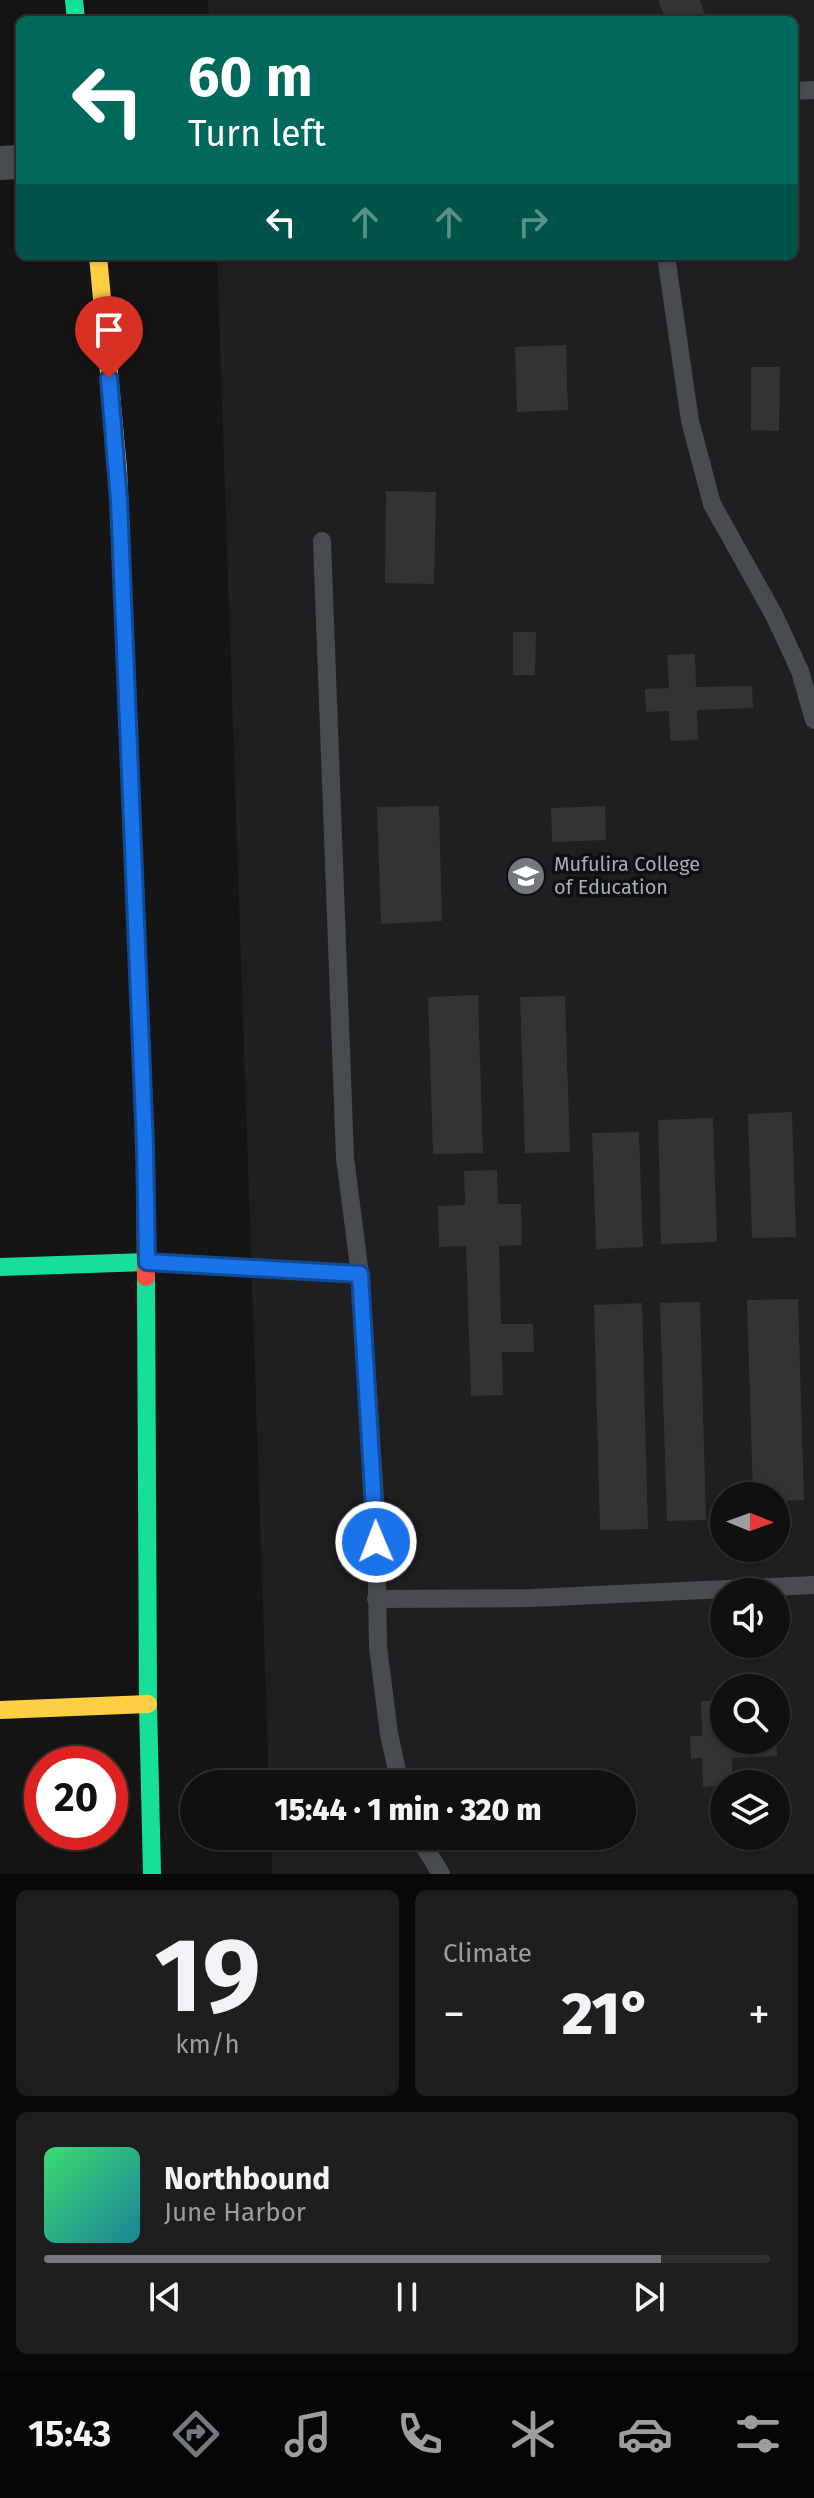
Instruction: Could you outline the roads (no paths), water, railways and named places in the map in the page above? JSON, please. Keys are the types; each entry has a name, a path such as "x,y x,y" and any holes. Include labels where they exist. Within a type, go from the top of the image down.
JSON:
{"main road":[{"path":"98,260 119,485 145,1146 152,1874"},
{"path":"0,1267 147,1262"},
{"path":"0,1710 148,1704"}],"lane":[{"path":"667,260 690,421 712,504 781,629 800,671 814,720"},
{"path":"322,541 345,1158 360,1274 376,1514 378,1647 397,1770"},
{"path":"147,1262 360,1274"},
{"path":"376,1599 532,1598 814,1585"},
{"path":"426,1850 441,1874"}],"place":[{"name":"Mufulira College of Education","path":"526,876"}]}
